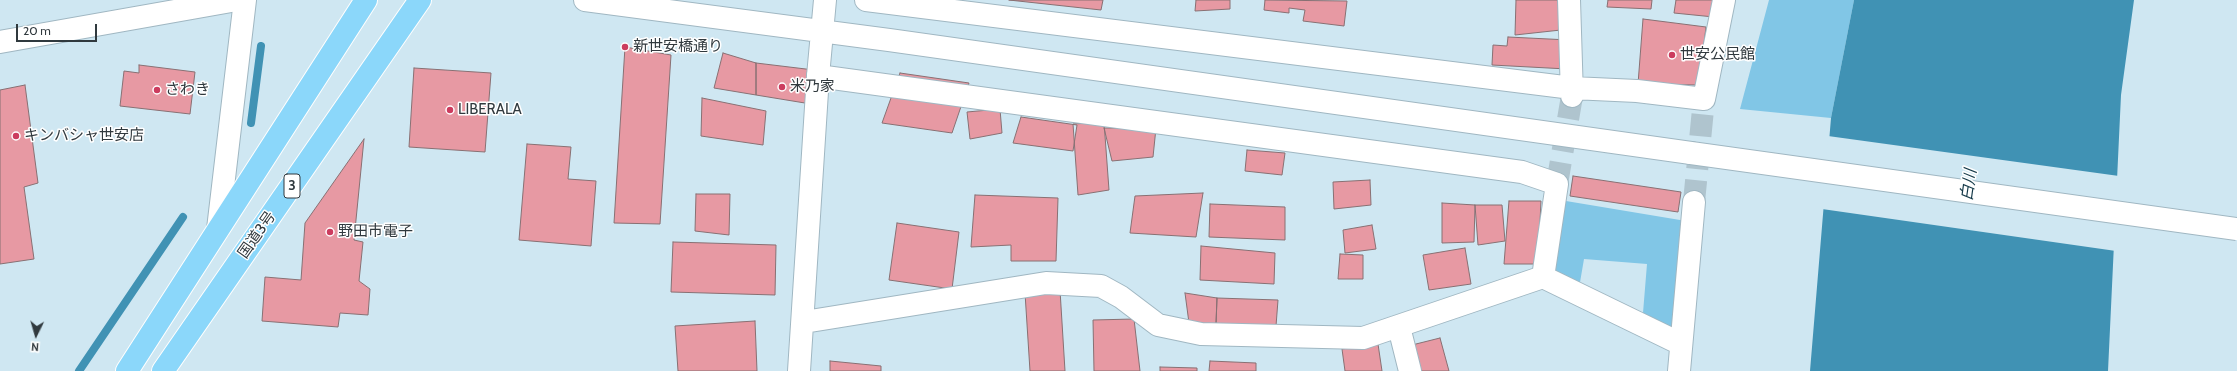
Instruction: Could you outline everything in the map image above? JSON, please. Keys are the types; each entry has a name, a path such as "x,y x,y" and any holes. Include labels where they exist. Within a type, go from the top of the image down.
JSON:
{"highway":[{"path":"127,371 366,0"},
{"name":"国道3号","path":"163,371 420,0"}],"street":[{"path":"0,42 236,0"},
{"path":"218,229 245,0"},
{"path":"585,0 821,31 2237,229"},
{"path":"799,371 804,322 821,31 825,0"},
{"path":"866,0 1572,92 1637,91 1704,98 1724,0"},
{"path":"1569,0 1572,92"},
{"path":"818,76 1522,172 1556,184 1543,277"},
{"path":"1679,371 1694,202"},
{"path":"804,322 1046,283 1101,286 1121,297 1158,325 1201,334 1363,338 1543,277 1681,344"},
{"path":"1399,327 1410,371"}],"shaded area":[{"path":"1769,0 1854,0 1831,118 1740,109"},
{"path":"1554,199 1692,222 1681,344 1642,325 1647,264 1584,259 1578,294 1543,277"}],"water":[{"name":"白川","path":"1854,0 2134,0 2121,95 2108,371 1810,371 1831,118"}],"pier":[{"path":"1828,136 2119,176 2116,251 1822,209"}],"building":[{"path":"1009,0 1103,0 1101,10"},
{"path":"1196,0 1230,0 1230,9 1195,11"},
{"path":"1265,0 1347,1 1344,26 1303,21 1305,10 1289,8 1289,13 1264,10"},
{"path":"1516,0 1569,0 1570,29 1515,35"},
{"path":"1608,0 1652,0 1651,9 1607,7"},
{"path":"1676,0 1717,0 1714,17 1674,13"},
{"name":"世安公民館","path":"1643,19 1706,27 1699,85 1638,84"},
{"path":"1508,37 1569,40 1567,69 1492,65 1493,45 1507,46"},
{"path":"625,47 671,55 660,224 614,223"},
{"path":"723,53 756,63 756,95 714,88"},
{"path":"756,63 814,70 811,104 756,95"},
{"name":"さわき","path":"139,65 195,72 190,114 120,106 124,71 139,73"},
{"name":"LIBERALA","path":"414,68 491,73 485,152 409,147"},
{"path":"900,73 969,83 952,133 882,123"},
{"name":"キンバシャ世安店","path":"25,85 38,183 24,187 34,259 0,264 0,90"},
{"path":"702,98 766,111 763,145 701,136"},
{"path":"1000,109 1002,133 970,139 967,112"},
{"path":"1021,117 1077,125 1073,151 1013,143"},
{"path":"1104,122 1109,190 1078,195 1073,124"},
{"path":"1104,128 1156,128 1153,157 1112,161"},
{"name":"野田市電子","path":"364,139 354,240 363,242 359,281 370,289 368,315 340,313 338,327 262,321 265,277 301,280 305,223"},
{"path":"527,144 571,147 568,179 596,181 591,246 519,240"},
{"path":"1247,150 1285,153 1282,175 1245,171"},
{"path":"1573,176 1681,192 1678,212 1570,196"},
{"path":"1370,180 1371,205 1334,209 1333,182"},
{"path":"1203,193 1196,237 1130,233 1135,196"},
{"path":"696,194 730,194 729,235 695,231"},
{"path":"975,195 1058,198 1056,261 1011,261 1011,245 971,247"},
{"path":"1509,201 1541,201 1538,264 1504,264"},
{"path":"1442,203 1475,205 1474,242 1442,243"},
{"path":"1210,204 1285,207 1285,240 1209,237"},
{"path":"1475,205 1502,205 1505,241 1478,245"},
{"path":"897,223 959,232 952,289 889,280"},
{"path":"1372,225 1376,249 1345,253 1343,230"},
{"path":"673,242 776,245 775,295 671,292"},
{"path":"1201,246 1275,253 1274,284 1200,280"},
{"path":"1465,248 1471,284 1429,290 1423,255"},
{"path":"1340,254 1363,255 1363,279 1338,279"},
{"path":"1060,290 1065,371 1030,371 1025,293"},
{"path":"1185,293 1217,298 1216,324 1189,323"},
{"path":"1217,298 1278,300 1276,326 1216,324"},
{"path":"1134,319 1140,371 1094,371 1093,320"},
{"path":"755,321 757,371 678,371 675,326"},
{"path":"1440,338 1449,371 1419,371 1412,345"},
{"path":"1378,344 1382,371 1345,371 1342,349"},
{"path":"830,361 881,366 881,371 830,371"},
{"path":"1210,361 1256,363 1256,371 1209,371"},
{"path":"1160,367 1197,368 1197,371 1160,371"}],"waterway":[{"path":"251,123 261,46"},
{"path":"79,371 183,217"}],"tunnel":[{"path":"1557,184 1572,96"},
{"path":"1694,202 1704,99"}],"place":[{"name":"新世安橋通り","path":"625,47"},
{"name":"世安公民館","path":"1672,55"},
{"name":"米乃家","path":"782,87"},
{"name":"さわき","path":"157,90"},
{"name":"LIBERALA","path":"450,110"},
{"name":"キンバシャ世安店","path":"16,136"},
{"name":"野田市電子","path":"330,232"}]}
